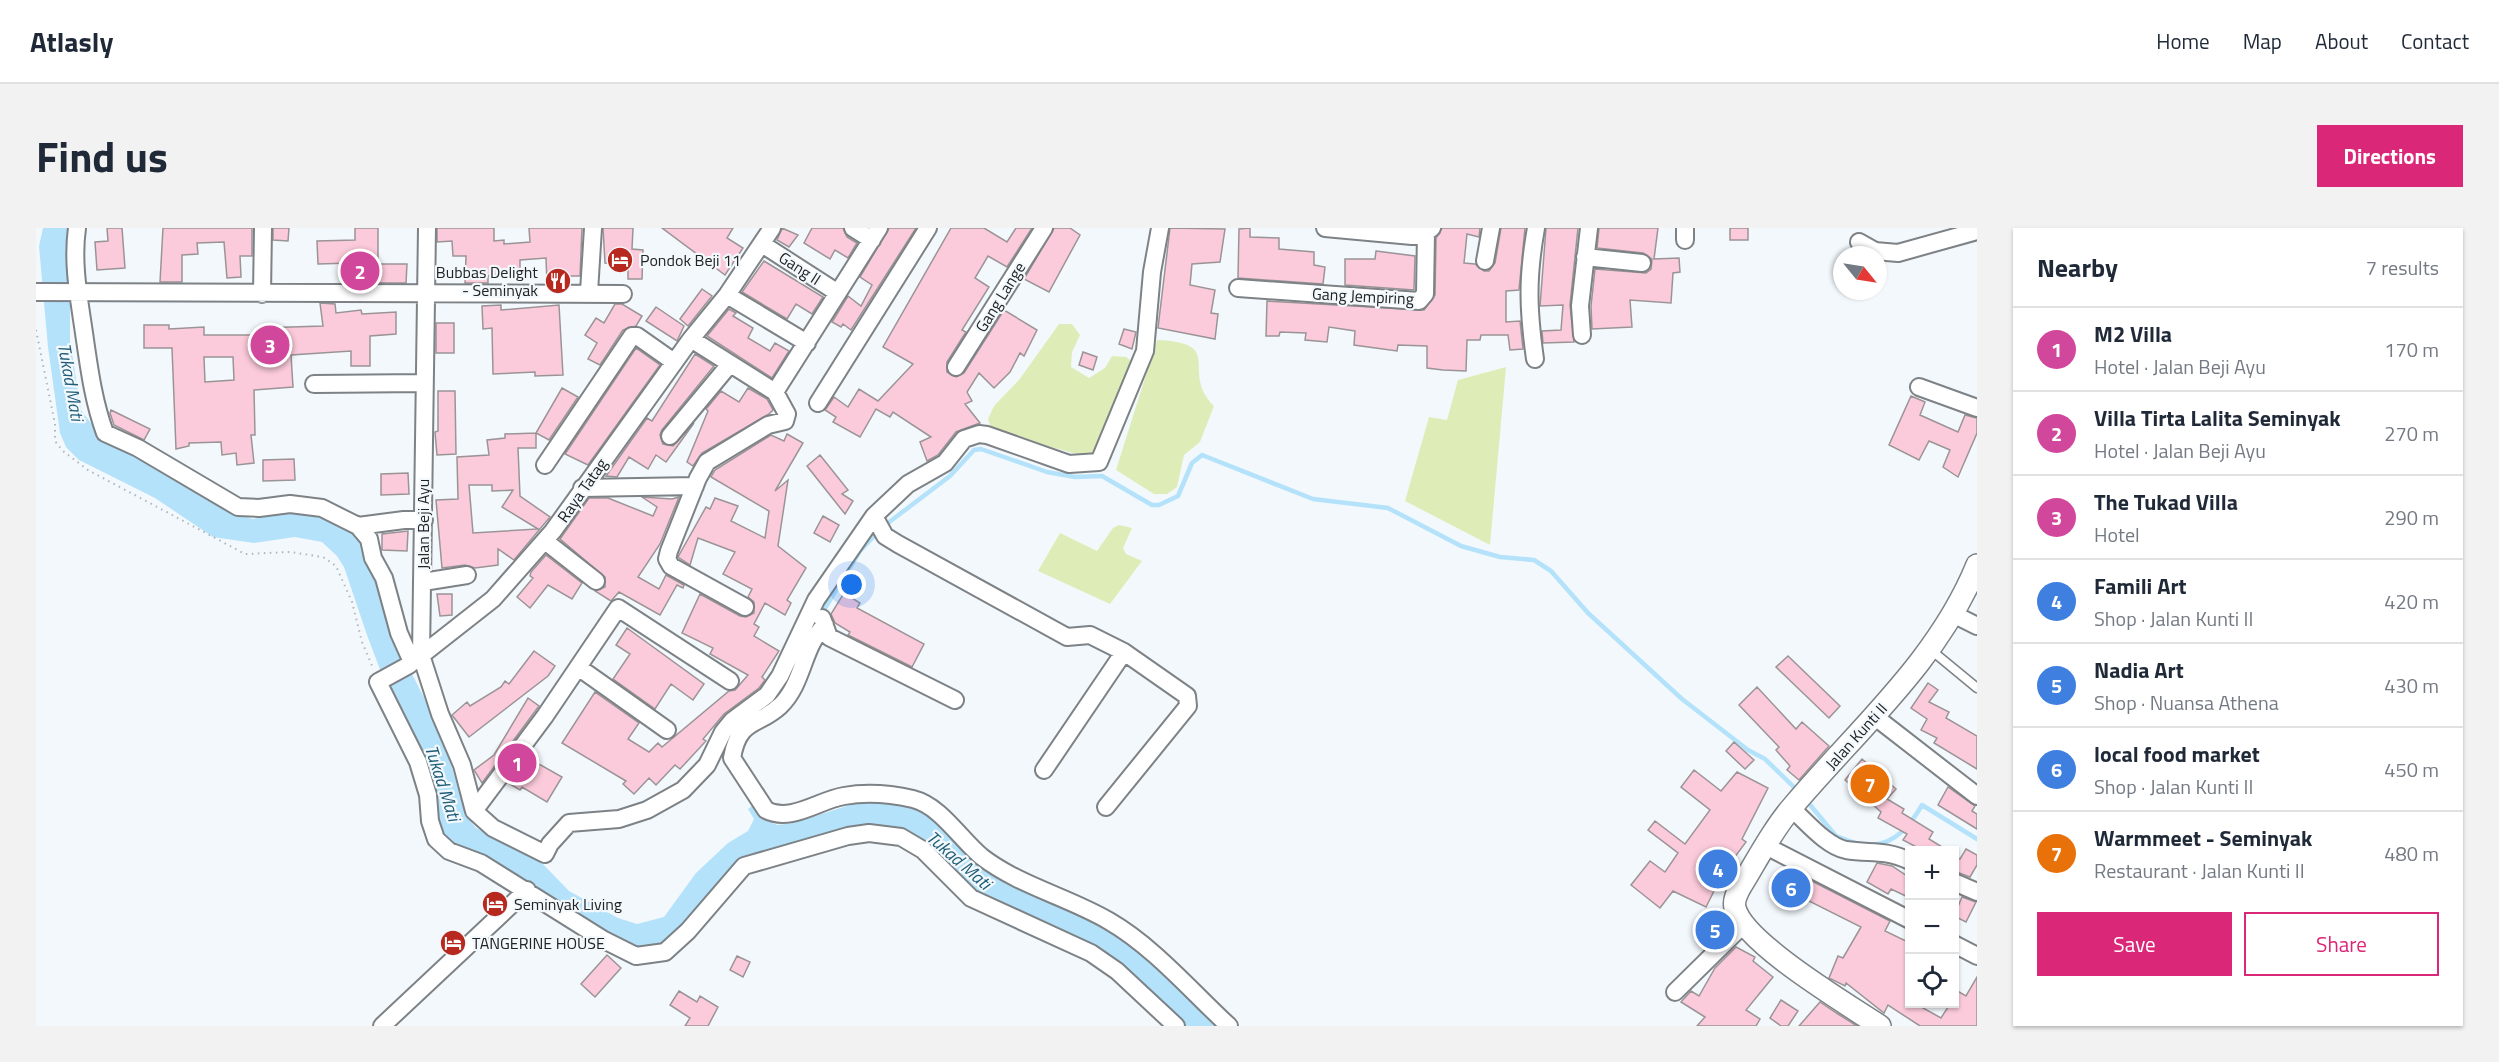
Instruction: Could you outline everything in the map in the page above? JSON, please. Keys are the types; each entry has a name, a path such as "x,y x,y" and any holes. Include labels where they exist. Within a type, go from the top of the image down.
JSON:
{"street":[{"path":"77,228 74,250 76,292 96,407 105,433 138,448 238,507 259,508 290,504 321,507 358,526 369,538 373,558 384,578 399,633 414,661"},
{"path":"262,294 263,228"},
{"name":"Jalan Beji Ayu","path":"427,228 423,383 423,582 414,661 462,765 474,811"},
{"path":"589,292 593,228"},
{"name":"Raya Tatag","path":"379,681 414,661 493,599 545,541 691,339 727,295 772,228"},
{"path":"775,392 875,234 853,228"},
{"path":"818,404 928,228"},
{"name":"Gang Lange","path":"956,367 1044,228"},
{"path":"730,681 618,608 545,716 474,811 493,828 545,854 550,844 569,823 619,819 666,801 683,790 707,765 723,732 732,721 767,695 908,484 945,463 957,446 972,435 987,435 1069,464 1099,462 1145,351 1152,272 1160,228"},
{"path":"1324,228 1412,237 1429,231"},
{"path":"1485,261 1491,228"},
{"path":"1535,359 1528,309 1528,277 1536,228"},
{"path":"1582,335 1580,306 1589,228"},
{"name":"Gang Jempiring","path":"1238,288 1419,301 1425,294 1429,231"},
{"path":"1859,242 1875,251 1898,253 1977,231"},
{"name":"Gang II","path":"762,244 838,293"},
{"path":"1585,257 1642,263"},
{"path":"37,292 425,295 589,292 623,294"},
{"path":"727,295 807,343"},
{"path":"545,465 632,336 637,336 674,362"},
{"path":"691,339 775,392 788,414 785,422 768,424 715,456 702,469 669,551 668,563 746,607"},
{"path":"670,436 730,364"},
{"path":"314,384 423,383"},
{"path":"1919,387 1977,408"},
{"path":"582,488 695,486"},
{"path":"358,526 404,520 424,520"},
{"path":"879,526 1067,637 1090,635 1125,652 1187,696 1188,706 1106,807"},
{"path":"545,541 596,580"},
{"name":"Jalan Kunti II","path":"1739,915 1737,893 1791,808 1874,716 1930,649 1953,614 1977,565"},
{"path":"423,582 467,575"},
{"path":"820,614 829,637 850,650 955,700"},
{"path":"820,614 797,682 780,706 754,721 735,739 732,758 766,810 775,814 793,813 829,798 848,795 877,794 915,800 937,812 982,856 1006,873 1107,920 1133,937 1229,1026"},
{"path":"1953,614 1977,626"},
{"path":"1044,770 1125,652"},
{"path":"578,667 667,730"},
{"path":"379,681 418,762 428,795 430,821 436,838 449,850 481,863 604,940 636,956 665,952 688,931 744,866 848,836 869,833 900,837 922,850 971,898 1091,953 1117,971 1176,1026"},
{"path":"1874,716 1977,796"},
{"path":"1791,808 1827,839 1844,849 1884,851 1905,859"},
{"path":"1767,846 1905,917"},
{"path":"1959,884 1977,892"},
{"path":"382,1026 527,890"},
{"path":"1675,992 1739,915 1797,970 1880,1026"},
{"path":"1959,947 1977,956"}],"lane":[{"path":"1930,649 1977,688"}],"path":[{"path":"36,330 55,424 55,441 63,451 88,470 245,554 290,552 323,557 336,566 352,602 362,642 379,681"}],"green space":[{"path":"1059,324 1072,324 1080,335 1072,352 1071,367 1089,378 1105,368 1112,356 1126,357 1134,363 1104,443 1091,458 1015,437 995,429 990,425 988,419 994,406 1019,380"},
{"path":"1157,340 1178,342 1191,347 1197,353 1200,381 1204,393 1214,406 1200,442 1184,455 1177,487 1167,494 1154,494 1116,470"},
{"path":"1506,367 1490,545 1405,501 1429,417 1447,420 1458,380"},
{"path":"1119,525 1132,528 1123,548 1126,554 1142,561 1110,604 1038,571 1060,533 1097,551 1113,528"}],"water":[{"name":"Tukad Mati","path":"43,228 67,228 70,254 70,341 81,410 103,439 240,515 253,519 283,513 305,513 330,518 357,533 372,565 410,670 440,729 467,817 476,828 538,859 569,891 618,918 637,924 664,917 696,873 728,843 748,831 754,819 748,809 757,802 768,821 777,825 794,823 865,800 894,803 920,811 1120,934 1222,1026 1182,1026 1143,991 982,897 897,832 752,861 663,951 643,954 449,843 442,834 367,635 344,567 337,556 322,542 295,537 254,543 213,537 155,498 79,460 66,447 60,433 48,347 39,246"}],"building":[{"path":"107,228 122,228 125,268 97,270 95,242 108,241"},
{"path":"163,228 252,228 252,256 240,256 241,277 227,278 224,242 197,243 198,254 182,255 182,282 160,282"},
{"path":"273,228 289,228 288,241 273,240"},
{"path":"355,228 378,228 378,264 407,264 406,283 374,283 375,278 352,279 352,263 318,264 317,241 355,240"},
{"path":"437,228 494,228 494,241 504,240 504,244 530,242 529,228 582,228 580,276 566,276 566,283 547,283 546,258 520,260 520,269 488,276 488,283 465,283 466,256 453,256 452,241 437,242"},
{"path":"603,228 633,228 632,249 643,250 642,279 628,279 628,265 605,263"},
{"path":"662,228 733,228 727,238 743,248 725,275"},
{"path":"782,228 798,235 789,247 777,240"},
{"path":"812,228 843,228 847,237 857,243 848,258 835,250 830,259 804,243"},
{"path":"889,228 916,228 851,330 843,324 841,327 832,322 848,296 861,306 872,285 860,277"},
{"path":"951,228 984,228 1007,242 1016,228 1032,228 1007,267 988,256 975,278 989,287 962,330 966,332 947,362 947,372 956,377 964,373 1004,310 1037,330 1024,356 1020,353 1010,372 994,388 979,373 967,392 972,401 965,404 980,423 956,432 938,455 927,461 920,442 931,437 893,412 890,417 876,409 860,437 833,422 836,417 825,410 834,397 848,407 859,389 878,401 913,364 883,347"},
{"path":"1054,228 1070,228 1080,235 1049,292 1024,279"},
{"path":"1170,228 1225,229 1220,262 1192,264 1190,285 1215,290 1211,313 1218,314 1215,339 1158,328"},
{"path":"1250,228 1250,237 1279,238 1279,249 1314,252 1314,265 1325,267 1323,284 1238,278 1239,229"},
{"path":"1442,228 1480,228 1479,237 1467,234 1464,263 1475,264 1484,271 1489,271 1495,263 1501,228 1525,228 1519,290 1506,291 1506,322 1520,321 1523,349 1510,350 1508,335 1481,335 1480,340 1467,340 1466,371 1443,370 1427,368 1427,346 1398,345 1397,351 1354,345 1355,331 1329,327 1327,342 1305,340 1306,333 1280,332 1279,336 1266,336 1267,301 1424,310 1435,295 1436,238"},
{"path":"1546,228 1578,228 1570,305 1574,342 1543,343 1542,331 1561,330 1563,305 1540,306"},
{"path":"1599,228 1658,228 1654,259 1679,258 1680,272 1673,273 1671,303 1630,300 1632,327 1592,329 1591,306 1595,269 1646,273 1651,269 1652,259 1643,253 1597,248"},
{"path":"1730,228 1748,228 1748,240 1730,240"},
{"path":"1376,251 1415,256 1414,290 1345,285 1345,259 1375,259"},
{"path":"764,261 823,297 812,314 796,304 787,319 742,292"},
{"path":"702,289 712,296 688,326 680,319"},
{"path":"320,303 335,304 336,313 361,310 362,314 396,312 396,334 370,336 370,366 351,366 351,351 291,355 293,387 254,390 255,435 251,435 254,463 237,465 236,453 222,455 221,442 189,443 189,446 176,449 172,348 144,348 144,325 169,325 169,329 204,327 204,335 259,335 259,328 323,326","holes":["204,357 233,357 234,380 205,382"]},
{"path":"615,304 622,304 642,316 636,326 623,330 600,365 588,359 597,343 585,335 596,318 604,323"},
{"path":"501,305 501,310 559,305 563,375 535,376 535,372 493,374 492,328 483,329 482,306"},
{"path":"656,307 684,326 677,341 646,321"},
{"path":"729,309 736,313 733,316 753,328 748,338 770,351 775,343 789,351 772,378 707,336"},
{"path":"436,323 454,323 454,353 436,353"},
{"path":"1124,329 1136,332 1132,349 1119,344"},
{"path":"636,348 660,365 588,465 565,454"},
{"path":"1083,352 1097,357 1093,370 1079,365"},
{"path":"695,354 714,366 662,430 660,435 663,444 673,446 694,423 666,462 656,455 648,469 629,457 617,477 606,476 647,418 652,421"},
{"path":"562,388 578,397 549,440 536,433"},
{"path":"748,388 767,399 773,410 702,453 693,466 687,462 708,411 706,409 721,391 739,402"},
{"path":"438,391 455,391 456,454 437,455 435,432 438,431"},
{"path":"1911,396 1925,402 1920,415 1958,432 1965,415 1977,418 1977,433 1958,477 1943,467 1950,450 1929,441 1919,460 1889,445"},
{"path":"111,410 150,429 144,440 114,425"},
{"path":"536,433 536,448 518,448 520,496 550,517 514,560 498,549 498,565 442,568 436,500 458,499 457,457 489,455 487,440 505,438 505,434","holes":["469,485 492,485 492,491 513,490 502,507 538,529 473,533"]},
{"path":"787,434 803,443 775,491 788,480 778,546 806,568 787,600 791,603 785,615 765,603 754,624 759,627 754,636 779,651 762,677 765,680 759,688 724,714 703,739 706,741 680,769 675,765 656,785 649,778 634,794 623,784 626,781 562,743 595,692 639,723 628,739 649,752 658,743 662,747 729,691 735,690 748,675 710,654 713,648 682,633 700,594 740,616 746,617 754,613 754,602 748,597 752,589 723,574 735,552 698,538 690,565 678,557 706,507 710,509 715,498 738,506 731,521 765,538 769,511 711,477 715,470 771,435 784,441"},
{"path":"820,455 848,490 842,494 853,501 845,514 807,466"},
{"path":"294,459 295,480 263,481 263,460"},
{"path":"408,473 409,494 381,495 381,474"},
{"path":"642,497 672,499 679,497 660,544 638,577 659,589 666,575 684,585 683,588 677,585 660,615 619,592 611,601 595,591 605,587 605,577 560,539 589,498 608,498 653,516 657,507"},
{"path":"823,516 839,525 830,542 814,533"},
{"path":"408,531 407,551 382,550 382,534"},
{"path":"546,555 582,583 572,599 548,585 530,608 517,597 533,578 530,576 531,572"},
{"path":"844,593 860,603 857,608 924,644 912,667 848,635 850,632 835,623 831,614"},
{"path":"437,594 452,594 452,615 440,616"},
{"path":"627,628 704,684 693,700 671,684 655,709 613,679 630,654 616,645"},
{"path":"534,651 555,666 548,676 469,737 452,715 467,702 470,706 501,687 505,681 509,684"},
{"path":"1788,656 1840,706 1829,718 1776,667"},
{"path":"1928,683 1938,690 1929,702 1949,712 1946,718 1977,736 1977,769 1934,743 1937,738 1921,730 1927,719 1911,708"},
{"path":"1757,687 1796,729 1802,722 1829,746 1799,780 1787,770 1790,766 1776,750 1779,747 1739,705"},
{"path":"528,698 539,706 482,783 474,770 494,755"},
{"path":"1734,742 1754,760 1745,769 1726,751"},
{"path":"1862,759 1896,789 1887,799 1904,809 1902,813 1933,832 1929,839 1940,846 1914,846 1903,840 1907,834 1878,818 1881,812 1845,780"},
{"path":"523,763 535,771 539,764 562,777 547,802 522,787 520,790 508,783"},
{"path":"1694,770 1721,791 1737,772 1768,788 1742,839 1746,842 1711,889 1714,891 1706,907 1673,891 1660,908 1631,885 1650,861 1665,872 1678,853 1648,830 1655,821 1685,844 1710,810 1681,787"},
{"path":"1948,787 1975,806 1972,811 1977,814 1977,829 1938,805"},
{"path":"1966,849 1977,855 1977,865 1970,877 1959,873 1960,859"},
{"path":"1877,863 1892,866 1905,875 1905,896 1891,889 1888,894 1867,882"},
{"path":"1802,876 1890,921 1885,931 1905,941 1905,1008 1923,1008 1941,1018 1947,1008 1959,1008 1959,992 1966,996 1977,977 1977,1026 1920,1026 1888,1005 1884,1013 1846,983 1845,986 1829,978 1838,956 1843,958 1861,927 1793,893"},
{"path":"1962,897 1976,902 1966,922 1959,918 1959,904"},
{"path":"1712,916 1727,926 1713,940 1702,932"},
{"path":"1736,947 1755,957 1753,961 1773,977 1746,1010 1760,1019 1756,1026 1697,1026 1705,1017 1681,1002 1691,991 1699,996 1715,968"},
{"path":"607,955 621,968 595,997 581,984"},
{"path":"737,956 750,962 743,977 730,970"},
{"path":"679,991 697,1002 700,996 718,1007 708,1026 685,1026 690,1018 670,1005"},
{"path":"1781,1000 1798,1011 1788,1026 1781,1026 1770,1018"},
{"path":"1820,1002 1838,1014 1857,1026 1799,1026"}],"waterway":[{"path":"884,526 950,476 974,450 981,449 1047,472 1075,477 1102,476 1152,505 1159,505 1178,496 1192,463 1202,455 1313,499 1388,508 1461,546 1500,557 1534,560 1551,571 1588,613 1682,699 1748,750 1765,759 1799,792"},
{"path":"822,613 860,551 878,532"},
{"path":"1806,800 1836,836 1858,844"},
{"path":"1872,845 1889,841 1896,836 1908,825 1922,805 1977,839"}],"place":[{"name":"Pondok Beji 11","path":"620,260"},
{"name":"Villa Tirta Lalita Seminyak","path":"360,271"},
{"name":"Bubbas Delight - Seminyak","path":"558,281"},
{"name":"The Tukad Villa","path":"270,345"},
{"name":"M2 Villa","path":"517,763"},
{"name":"Warmmeet - Seminyak","path":"1870,784"},
{"name":"Famili Art","path":"1718,869"},
{"name":"local food market","path":"1791,888"},
{"name":"Seminyak Living","path":"495,904"},
{"name":"Nadia Art","path":"1715,930"},
{"name":"TANGERINE HOUSE","path":"453,943"}]}
